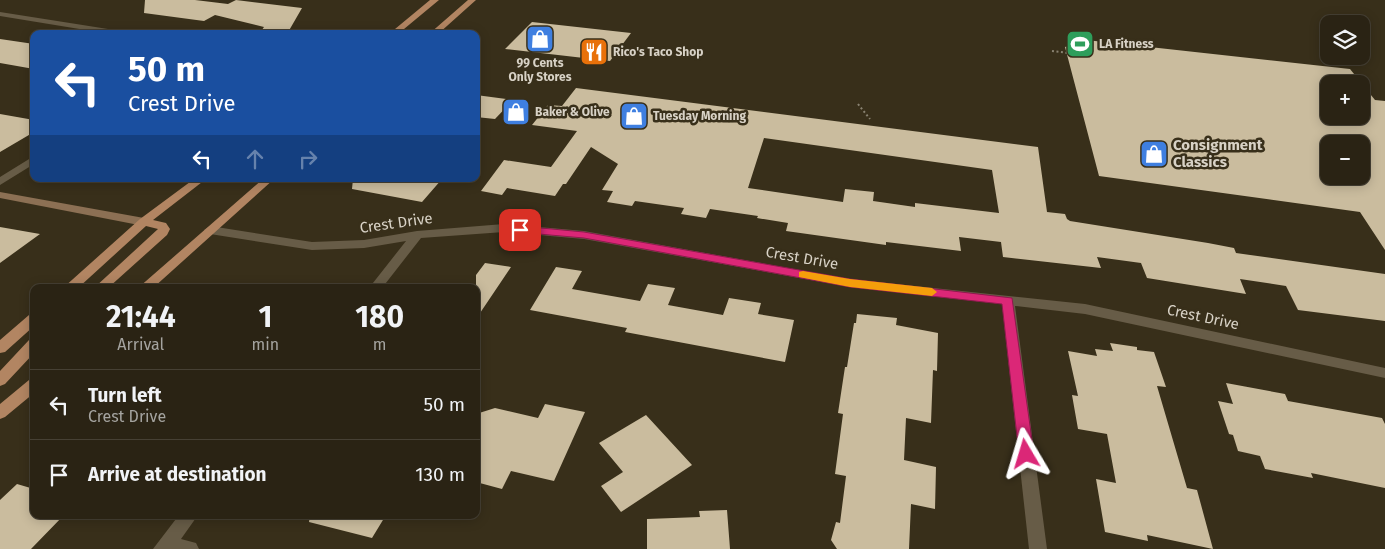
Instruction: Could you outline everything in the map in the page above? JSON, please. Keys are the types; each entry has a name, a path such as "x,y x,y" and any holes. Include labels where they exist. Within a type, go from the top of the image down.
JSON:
{"main road":[{"path":"397,30 435,0"},
{"path":"438,30 472,0"},
{"path":"74,284 144,222 197,182"},
{"path":"149,284 266,182"},
{"path":"104,284 163,232 162,226 144,222"},
{"path":"0,348 30,322"},
{"path":"0,380 30,348"},
{"path":"0,413 30,387"}],"street":[{"path":"0,14 102,30"},
{"path":"0,182 30,162"},
{"path":"0,195 144,222"},
{"name":"Crest Drive","path":"210,230 312,246 364,244 417,235 504,228 584,235 850,283 1085,309 1385,373"},
{"path":"377,284 417,235"},
{"path":"1008,301 1038,549"},
{"path":"165,546 187,519"},
{"path":"165,546 190,549"}],"path":[{"path":"1052,51 1068,53"},
{"path":"858,104 870,119"}],"building":[{"path":"145,0 195,0 228,4 236,0 302,8 289,30 262,30 264,27 215,15 204,21 144,13"},
{"path":"532,22 631,33 610,61 505,49"},
{"path":"0,39 30,43 30,68 0,63"},
{"path":"1086,40 1350,69 1355,75 1320,75 1320,125 1370,125 1370,94 1375,100 1385,101 1385,250 1360,212 1099,176 1065,47"},
{"path":"576,88 1038,147 1047,212 1065,214 1070,221 1234,248 1236,253 1385,274 1385,321 1298,310 1286,286 1240,279 1246,294 1147,278 1141,263 1097,257 1101,268 1003,257 1001,242 959,237 961,251 886,242 886,245 786,231 788,223 757,218 758,216 710,209 706,218 681,214 684,208 635,201 632,206 607,202 613,191 602,190 618,164 591,147 566,184 563,184 555,196 507,188 502,195 481,191 504,160 551,167 577,131 532,125 548,105 562,106","holes":["764,138 992,170 999,213 915,203 915,207 873,201 874,192 845,189 843,202 748,188"]},
{"path":"480,96 513,100 495,119 480,117"},
{"path":"0,114 30,119 30,134 0,152"},
{"path":"353,182 439,182 422,202 352,189"},
{"path":"0,227 40,234 0,263"},
{"path":"485,263 511,267 480,313 480,284 476,284 476,275"},
{"path":"556,267 582,271 572,289 640,301 648,284 675,288 668,305 723,315 729,298 761,303 758,314 794,320 785,362 625,332 627,328 530,310"},
{"path":"857,314 897,318 896,325 938,333 937,371 933,370 931,423 906,418 904,460 936,467 935,509 911,504 909,549 837,549 831,540 836,522 840,523 846,476 835,474 843,414 838,413 845,367 847,367"},
{"path":"1110,343 1154,352 1166,387 1157,386 1187,488 1197,490 1213,549 1147,535 1148,541 1105,532 1096,479 1116,483 1107,434 1078,429 1072,395 1078,396 1068,351 1097,356 1095,349 1113,351"},
{"path":"1226,383 1285,394 1288,401 1382,418 1385,424 1385,488 1311,473 1313,478 1265,469 1260,456 1238,451 1233,435 1229,434 1218,401 1233,404"},
{"path":"545,404 585,412 554,481 511,471 502,489 480,483 480,413 495,408 538,418"},
{"path":"646,415 692,465 621,512 601,486 623,472 599,443"},
{"path":"17,484 30,488 30,519 60,519 31,549 0,549 0,500"},
{"path":"727,510 730,549 647,549 647,519 700,517 699,511"},
{"path":"309,519 384,519 372,538 309,522"}],"slow traffic":[{"path":"803,275 850,283 932,292"}],"place":[{"name":"99 Cents Only Stores","path":"540,39"},
{"name":"LA Fitness","path":"1080,44"},
{"name":"Rico's Taco Shop","path":"594,52"},
{"name":"Baker & Olive","path":"516,112"},
{"name":"Tuesday Morning","path":"634,116"},
{"name":"Consignment Classics","path":"1154,154"}],"route":[{"path":"520,230 584,235 850,283 1008,301 1026,454"}]}
